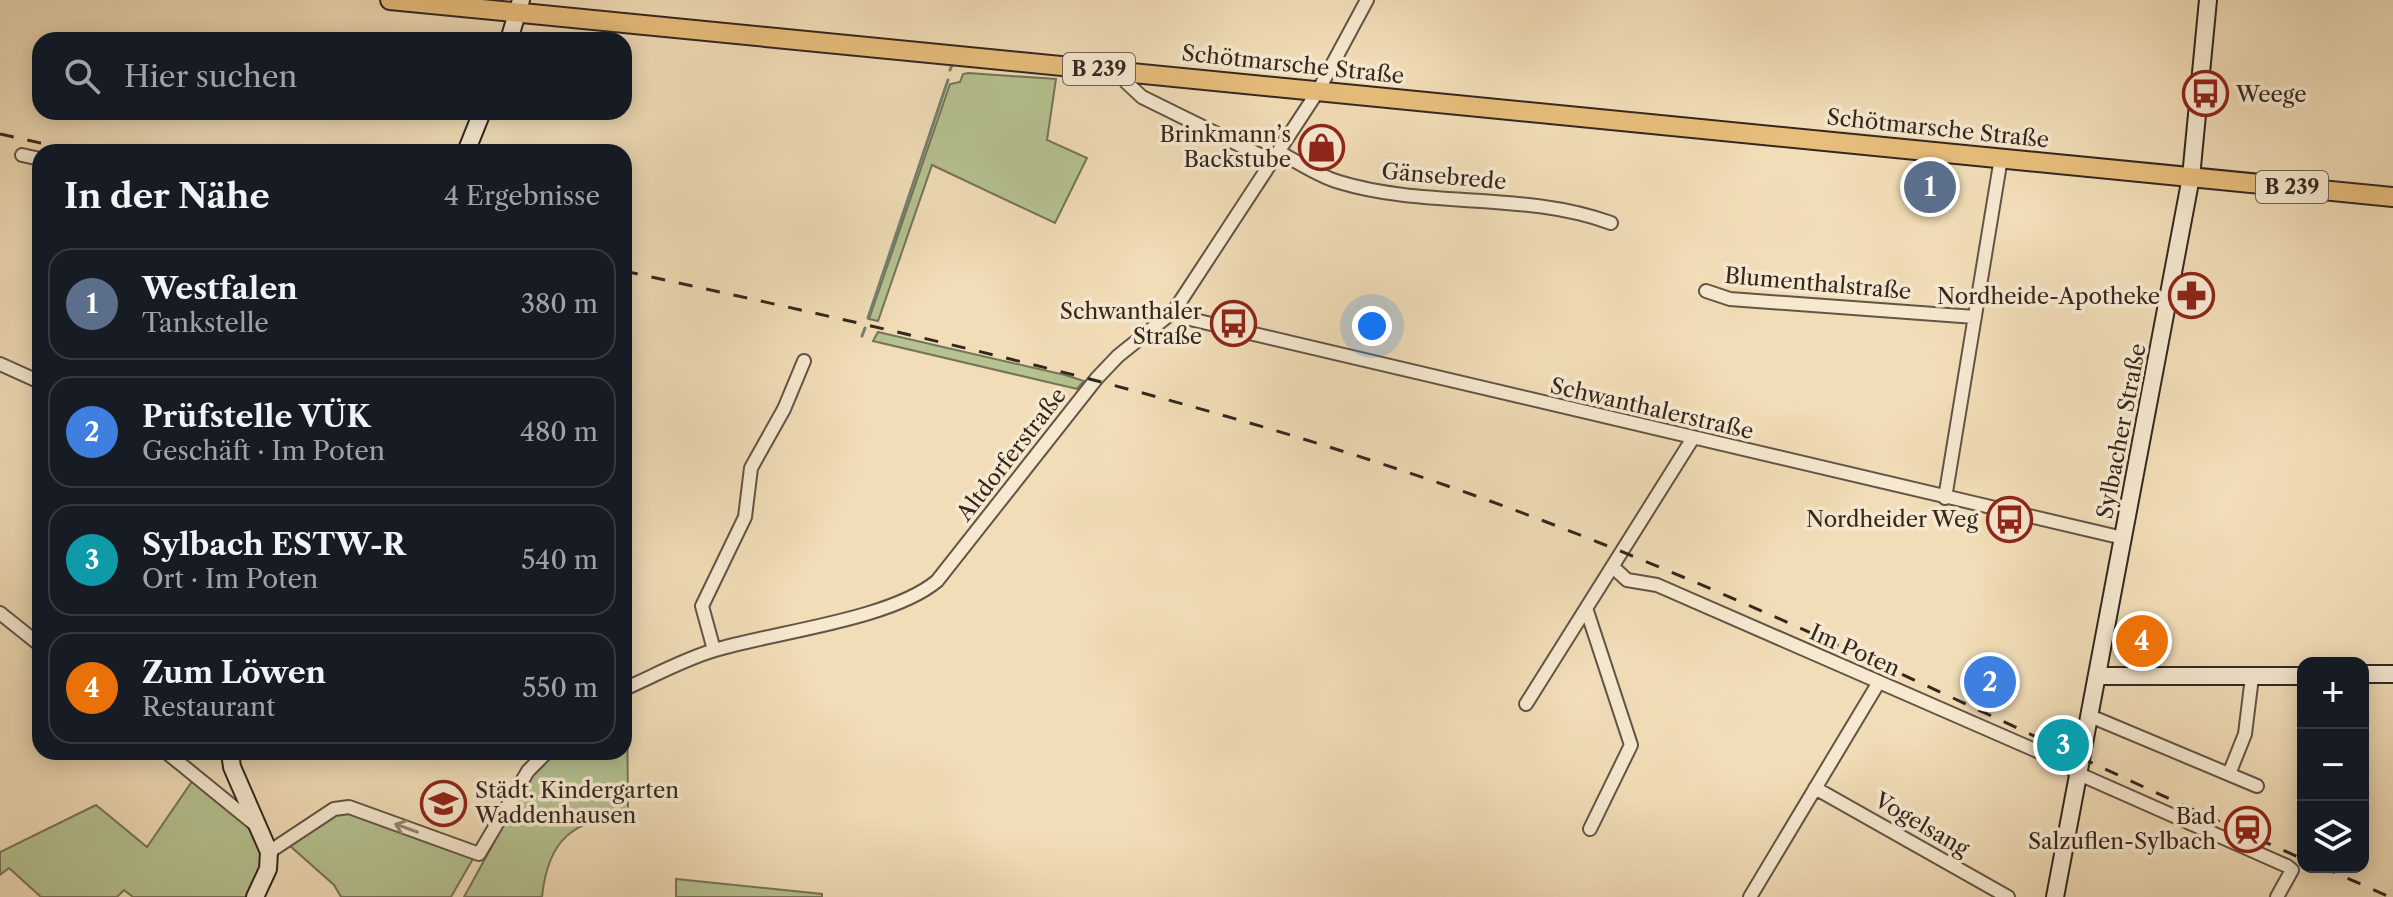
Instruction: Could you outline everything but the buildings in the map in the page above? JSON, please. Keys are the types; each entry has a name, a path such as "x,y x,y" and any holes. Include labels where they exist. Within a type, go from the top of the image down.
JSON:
{"main road":[{"name":"Schötmarsche Straße","path":"390,0 520,6 1318,91 2191,177"},
{"name":"Sylbacher Straße","path":"2055,897 2191,177 2208,0"},
{"path":"512,32 520,6"},
{"path":"469,144 479,120"},
{"name":"B 239","path":"2191,177 2393,197"},
{"path":"2369,674 2393,674"},
{"path":"2098,676 2297,676"},
{"path":"231,760 269,852 268,869 255,897"}],"street":[{"name":"Altdorferstraße","path":"632,686 714,650 781,636 925,590 937,581 1097,378 1118,356 1174,311 1318,91 1367,0"},
{"name":"Gänsebrede","path":"1126,82 1142,97 1335,181 1366,189 1522,203 1581,212 1611,223"},
{"path":"22,155 32,157"},
{"path":"1945,498 2001,158"},
{"name":"Blumenthalstraße","path":"1706,291 1730,299 1975,317"},
{"name":"Schwanthalerstraße","path":"1174,311 1190,319 2123,538"},
{"path":"714,650 702,606 745,517 751,468 784,409 804,361"},
{"path":"0,364 32,378"},
{"path":"1526,704 1693,438"},
{"name":"Im Poten","path":"1614,568 1627,580 1657,585 2060,761 2079,774"},
{"path":"1587,611 1631,745 1590,829"},
{"path":"0,613 32,639"},
{"path":"2229,774 2245,734 2252,677"},
{"path":"1750,897 1879,682"},
{"path":"2090,716 2257,786"},
{"path":"176,760 259,828"},
{"path":"269,852 334,809 349,807 479,854 528,771 539,760"},
{"path":"2079,774 2287,866 2292,870 2277,897"},
{"name":"Vogelsang","path":"1815,788 2008,897"}],"green space":[{"path":"963,74 1056,79 1047,140 1087,158 1055,223 932,165 878,321 869,319 950,84 960,82"},
{"path":"878,332 1084,381 1077,389 873,341"},
{"path":"548,760 628,760 628,812 592,821 567,836 550,860 542,897 464,897 530,777"},
{"path":"193,780 239,816 258,838 264,863 249,897 133,897 124,890 117,897 41,897 9,868 0,875 0,852 96,805 147,847"},
{"path":"349,812 474,857 451,897 341,897 334,885 289,845 336,813"},
{"path":"676,879 822,894 822,897 676,897"}],"waterway":[{"path":"950,70 952,65"},
{"path":"868,318 948,80"},
{"path":"862,336 865,328"}],"railway":[{"path":"0,134 45,144"},
{"path":"632,273 952,345 1169,400 1384,464 1490,501 1594,540 1798,627 2297,856"},
{"path":"2336,873 2390,897"}],"place":[{"name":"Weege","path":"2205,94"},
{"name":"Brinkmann’s Backstube","path":"1322,147"},
{"name":"Westfalen","path":"1930,187"},
{"name":"Nordheide-Apotheke","path":"2191,296"},
{"name":"Schwanthaler Straße","path":"1233,324"},
{"name":"Nordheider Weg","path":"2009,519"},
{"name":"Zum Löwen","path":"2142,641"},
{"name":"Prüfstelle VÜK","path":"1990,682"},
{"name":"Sylbach ESTW-R","path":"2063,745"},
{"name":"Städt. Kindergarten Waddenhausen","path":"444,803"},
{"name":"Bad Salzuflen-Sylbach","path":"2247,829"}]}
